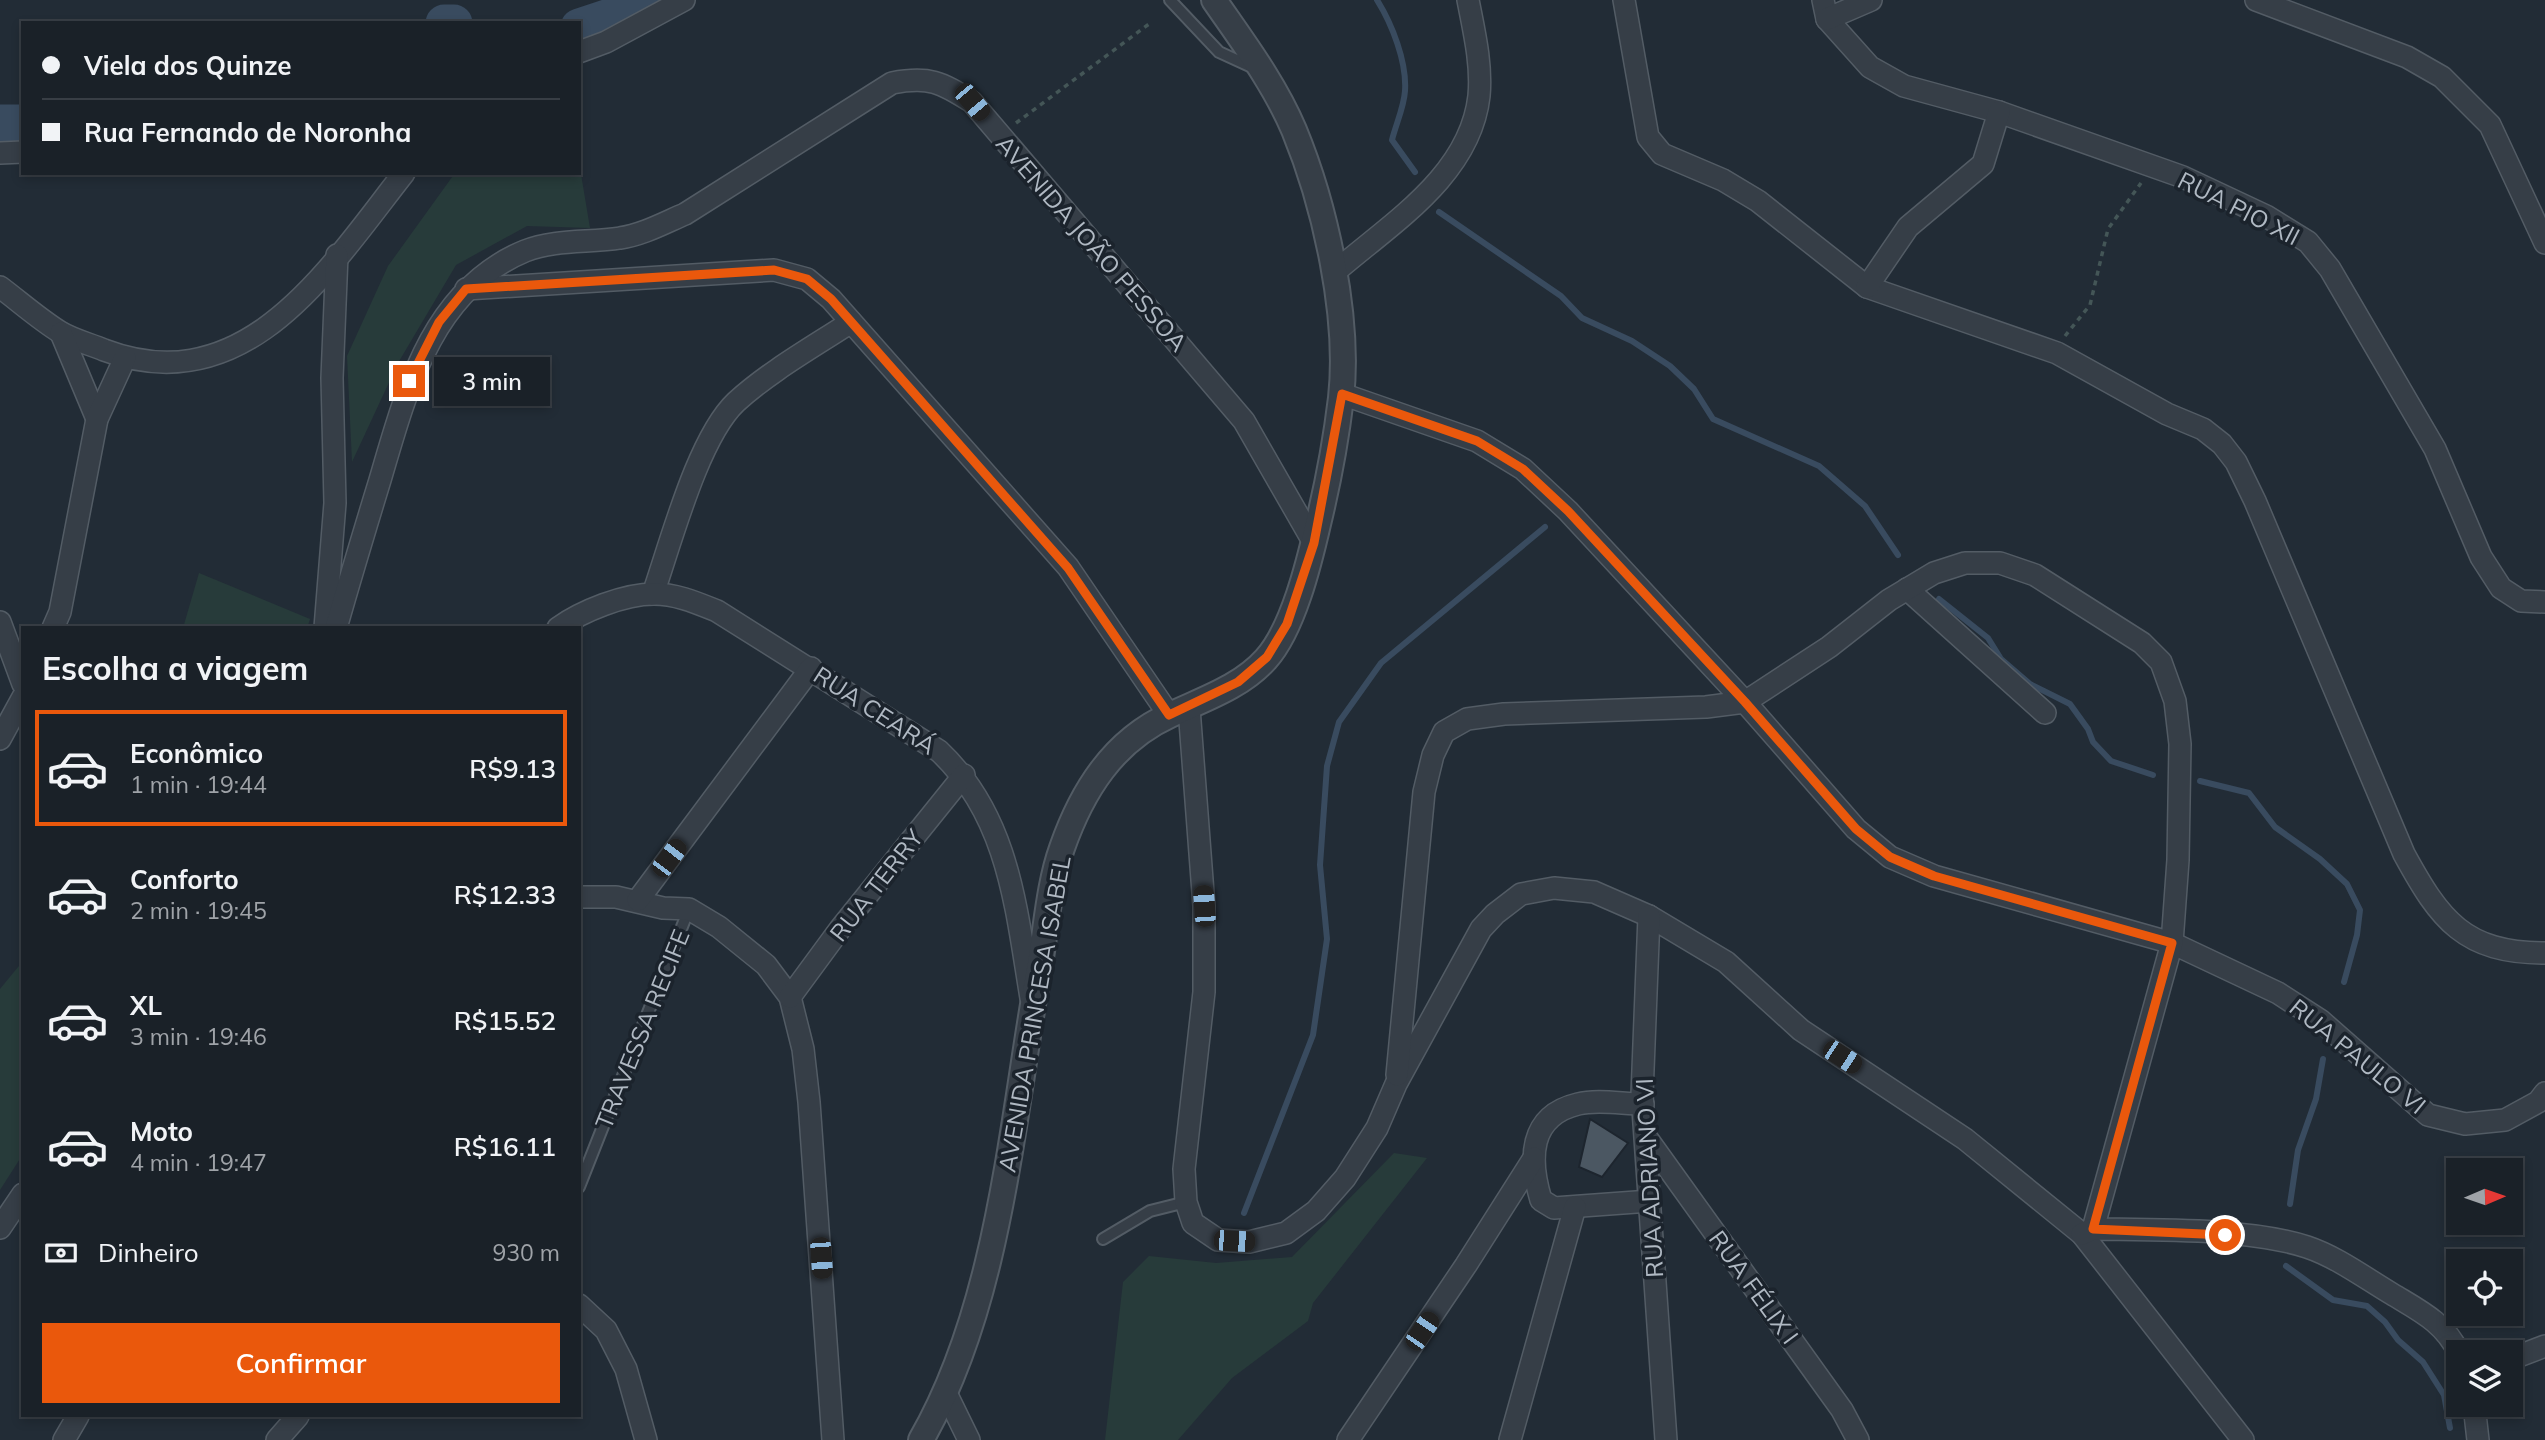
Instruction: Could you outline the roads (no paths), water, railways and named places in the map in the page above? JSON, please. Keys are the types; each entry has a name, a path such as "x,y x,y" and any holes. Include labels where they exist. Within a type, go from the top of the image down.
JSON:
{"street":[{"path":"581,51 606,42 684,0"},
{"name":"AVENIDA PRINCESA ISABEL","path":"921,1440 947,1395 1002,1201 1032,1007 1060,853 1077,810 1095,777 1121,746 1238,682 1267,657 1287,624 1314,543 1342,394 1335,272 1294,131 1263,71 1214,0"},
{"path":"1335,272 1448,172 1468,138 1479,97 1478,50 1468,0"},
{"path":"1624,0 1648,137 1662,154 1723,180 1758,201 1867,287 2057,354 2167,414 2203,429 2222,444 2236,462 2255,502 2399,842 2431,904 2458,929 2483,943 2514,953 2545,953"},
{"path":"1825,10 1871,0"},
{"path":"2256,0 2407,57 2442,77 2490,125 2545,243"},
{"name":"RUA PIO XII","path":"1825,10 1870,67 1904,86 1999,112 2183,177 2266,216 2308,242 2330,269 2435,449 2481,556 2501,588 2521,601 2545,602"},
{"name":"AVENIDA JOÃO PESSOA","path":"337,626 409,381 439,322 466,289 498,264 527,250 552,244 623,238 675,218 892,83 915,79 942,82 972,102 1244,421 1314,543"},
{"path":"1867,287 1908,227 1983,163 1999,112"},
{"path":"0,153 21,152"},
{"path":"0,287 61,333 125,358 176,361 200,358 237,346 281,319 337,255 388,184"},
{"path":"325,626 335,503 332,378 337,255"},
{"path":"466,289 774,270 807,279 851,322 1068,568 1179,712 1204,906 1204,992 1187,1126 1185,1202 1193,1223 1218,1240 1249,1242 1286,1233 1316,1210 1345,1178 1377,1128 1396,1084 1481,929 1494,914 1521,894 1554,888 1594,891 1649,916 1726,962 1801,1030 1965,1139 2087,1231 2243,1440"},
{"path":"653,594 699,466 716,429 735,403 851,322"},
{"path":"61,333 97,419"},
{"path":"53,626 60,611 97,419 125,358"},
{"name":"RUA PAULO VI","path":"1342,394 1477,441 1523,469 1568,511 1745,702 1856,829 1890,857 1934,876 2172,943 2278,993 2320,1020 2427,1115 2465,1124 2505,1120 2538,1102 2545,1093"},
{"path":"1396,1084 1424,792 1433,755 1444,732 1467,719 1504,714 1706,707 1745,702 1934,573 1965,563 2000,563 2035,575 2142,643 2161,662 2175,701 2180,744 2178,860 2172,943 2087,1231"},
{"path":"1907,589 2045,713"},
{"name":"RUA CEARÁ","path":"561,626 573,618 621,601 653,594 684,598 717,611 939,751 964,775 995,832 1013,888 1032,1007"},
{"path":"0,621 21,679"},
{"path":"638,900 811,668"},
{"path":"0,739 21,701"},
{"name":"RUA TERRY","path":"790,997 840,929 964,775"},
{"path":"581,897 638,900 663,908 689,909 719,927 766,965 790,997 803,1049 809,1102 833,1440"},
{"name":"RUA ADRIANO VI","path":"1649,916 1643,1104 1666,1440"},
{"path":"1643,1104 1578,1103 1553,1116 1536,1134 1532,1172 1541,1200 1554,1208 1650,1201"},
{"name":"RUA FÉLIX I","path":"1646,1137 1842,1410 1858,1440"},
{"path":"1348,1440 1466,1265 1534,1158"},
{"path":"0,1228 21,1197"},
{"path":"1510,1440 1575,1207"},
{"path":"2087,1231 2183,1231 2267,1239 2308,1247 2420,1311 2448,1332 2452,1340"},
{"path":"581,1308 606,1330 626,1369 646,1440"},
{"path":"2523,1354 2545,1346"},
{"path":"947,1395 969,1440"},
{"path":"64,1440 77,1417"},
{"path":"277,1440 297,1417"},
{"path":"2475,1417 2478,1440"}],"lane":[{"path":"1170,0 1219,52 1240,64 1263,71"},
{"name":"TRAVESSA RECIFE","path":"581,1182 689,909"},
{"path":"1103,1239 1150,1211 1185,1202"}],"waterway":[{"path":"581,26 661,0"},
{"path":"1377,0 1388,20 1404,68 1405,91 1392,140 1415,172"},
{"path":"0,123 21,123"},
{"path":"1439,212 1561,296 1582,318 1632,341 1670,366 1694,389 1713,419 1819,466 1865,506 1898,555"},
{"path":"1244,1213 1313,1035 1327,939 1320,865 1327,766 1339,722 1381,663 1545,527"},
{"path":"1939,599 1988,638 2001,659 2030,684 2070,704 2088,729 2093,742 2111,761 2153,775"},
{"path":"2200,781 2249,793 2275,827 2320,859 2347,884 2360,910 2357,935 2344,982"},
{"path":"2290,1204 2298,1150 2316,1099 2323,1059"},
{"path":"2286,1266 2333,1300 2367,1306 2385,1322 2398,1340 2423,1362 2444,1395 2450,1428"}]}
